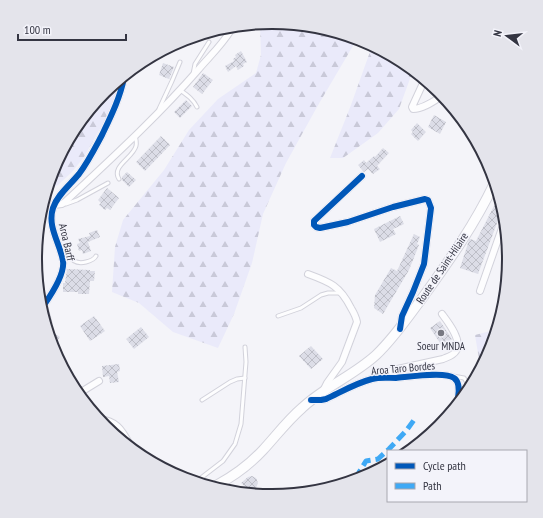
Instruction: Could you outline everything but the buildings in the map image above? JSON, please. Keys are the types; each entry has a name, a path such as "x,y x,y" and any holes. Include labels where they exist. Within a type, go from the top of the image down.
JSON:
{"main road":[{"name":"Route de Saint-Hilaire","path":"220,483 251,462 299,410 323,391 360,368 390,341 437,277 474,221 491,190"}],"street":[{"path":"54,205 62,204 135,136 193,76 220,46 229,33"},
{"path":"54,205 94,151 113,113 123,84"},
{"path":"422,85 412,107 414,109 421,108 437,99"},
{"path":"362,176 314,220 314,226 320,228 348,222 394,207 425,199 430,203 431,208 424,264 416,287 402,316 400,329"},
{"name":"Aroa Barff","path":"46,302 56,286 63,270 63,262 53,229 52,219 54,205"},
{"path":"480,291 500,233"},
{"path":"308,274 336,286 348,302 357,322 342,362 323,391"},
{"name":"Aroa Taro Bordes","path":"311,400 326,399 361,382 376,378 393,370 443,359 455,353 458,348 456,337 449,323 442,314"},
{"name":"Aroa Taro Bordes","path":"376,378 434,375 449,376 453,377 457,381 458,394"},
{"path":"83,391 99,381"},
{"path":"108,420 116,424 126,437"}],"lane":[{"path":"193,76 195,64 209,42"},
{"path":"157,114 180,62"},
{"path":"180,90 195,102 197,107"},
{"path":"119,179 117,172 119,168 136,147 135,136"},
{"path":"62,204 77,200 108,183"},
{"name":"Aroa Barff","path":"58,243 63,247 74,262 90,262 96,256"},
{"path":"278,316 301,308 321,295 328,293 342,293"},
{"path":"201,478 223,461 235,444 241,424 246,362 245,347"},
{"name":"Aroa Taro Bordes","path":"449,376 464,378 466,382"},
{"path":"202,400 230,382 245,378"}],"green space":[{"path":"260,29 287,29 316,33 354,45 286,163 263,214 252,263 234,314 218,348 173,332 139,303 112,292 115,247 123,220 164,170 189,130 218,99 256,73 261,55"},
{"path":"370,52 411,76 399,109 378,133 343,158 330,158"},
{"path":"120,86 114,104 84,157 72,172 53,187 65,157 80,131 99,107"},
{"path":"490,331 479,359 475,335"}],"marked path":[{"path":"388,450 414,420"},
{"path":"360,471 366,461 378,459 387,451"}],"cycle path":[{"path":"46,302 60,278 63,266 63,261 53,228 53,208 61,194 82,169 94,150 115,107 122,84"},
{"path":"362,176 314,221 314,225 316,227 320,228 348,222 393,207 425,199 428,200 431,208 424,264 402,316 400,329"},
{"path":"311,400 326,399 354,385 375,378 435,375 449,376 456,380 459,387 459,392"}],"place":[{"name":"Soeur MNDA","path":"441,333"}]}
